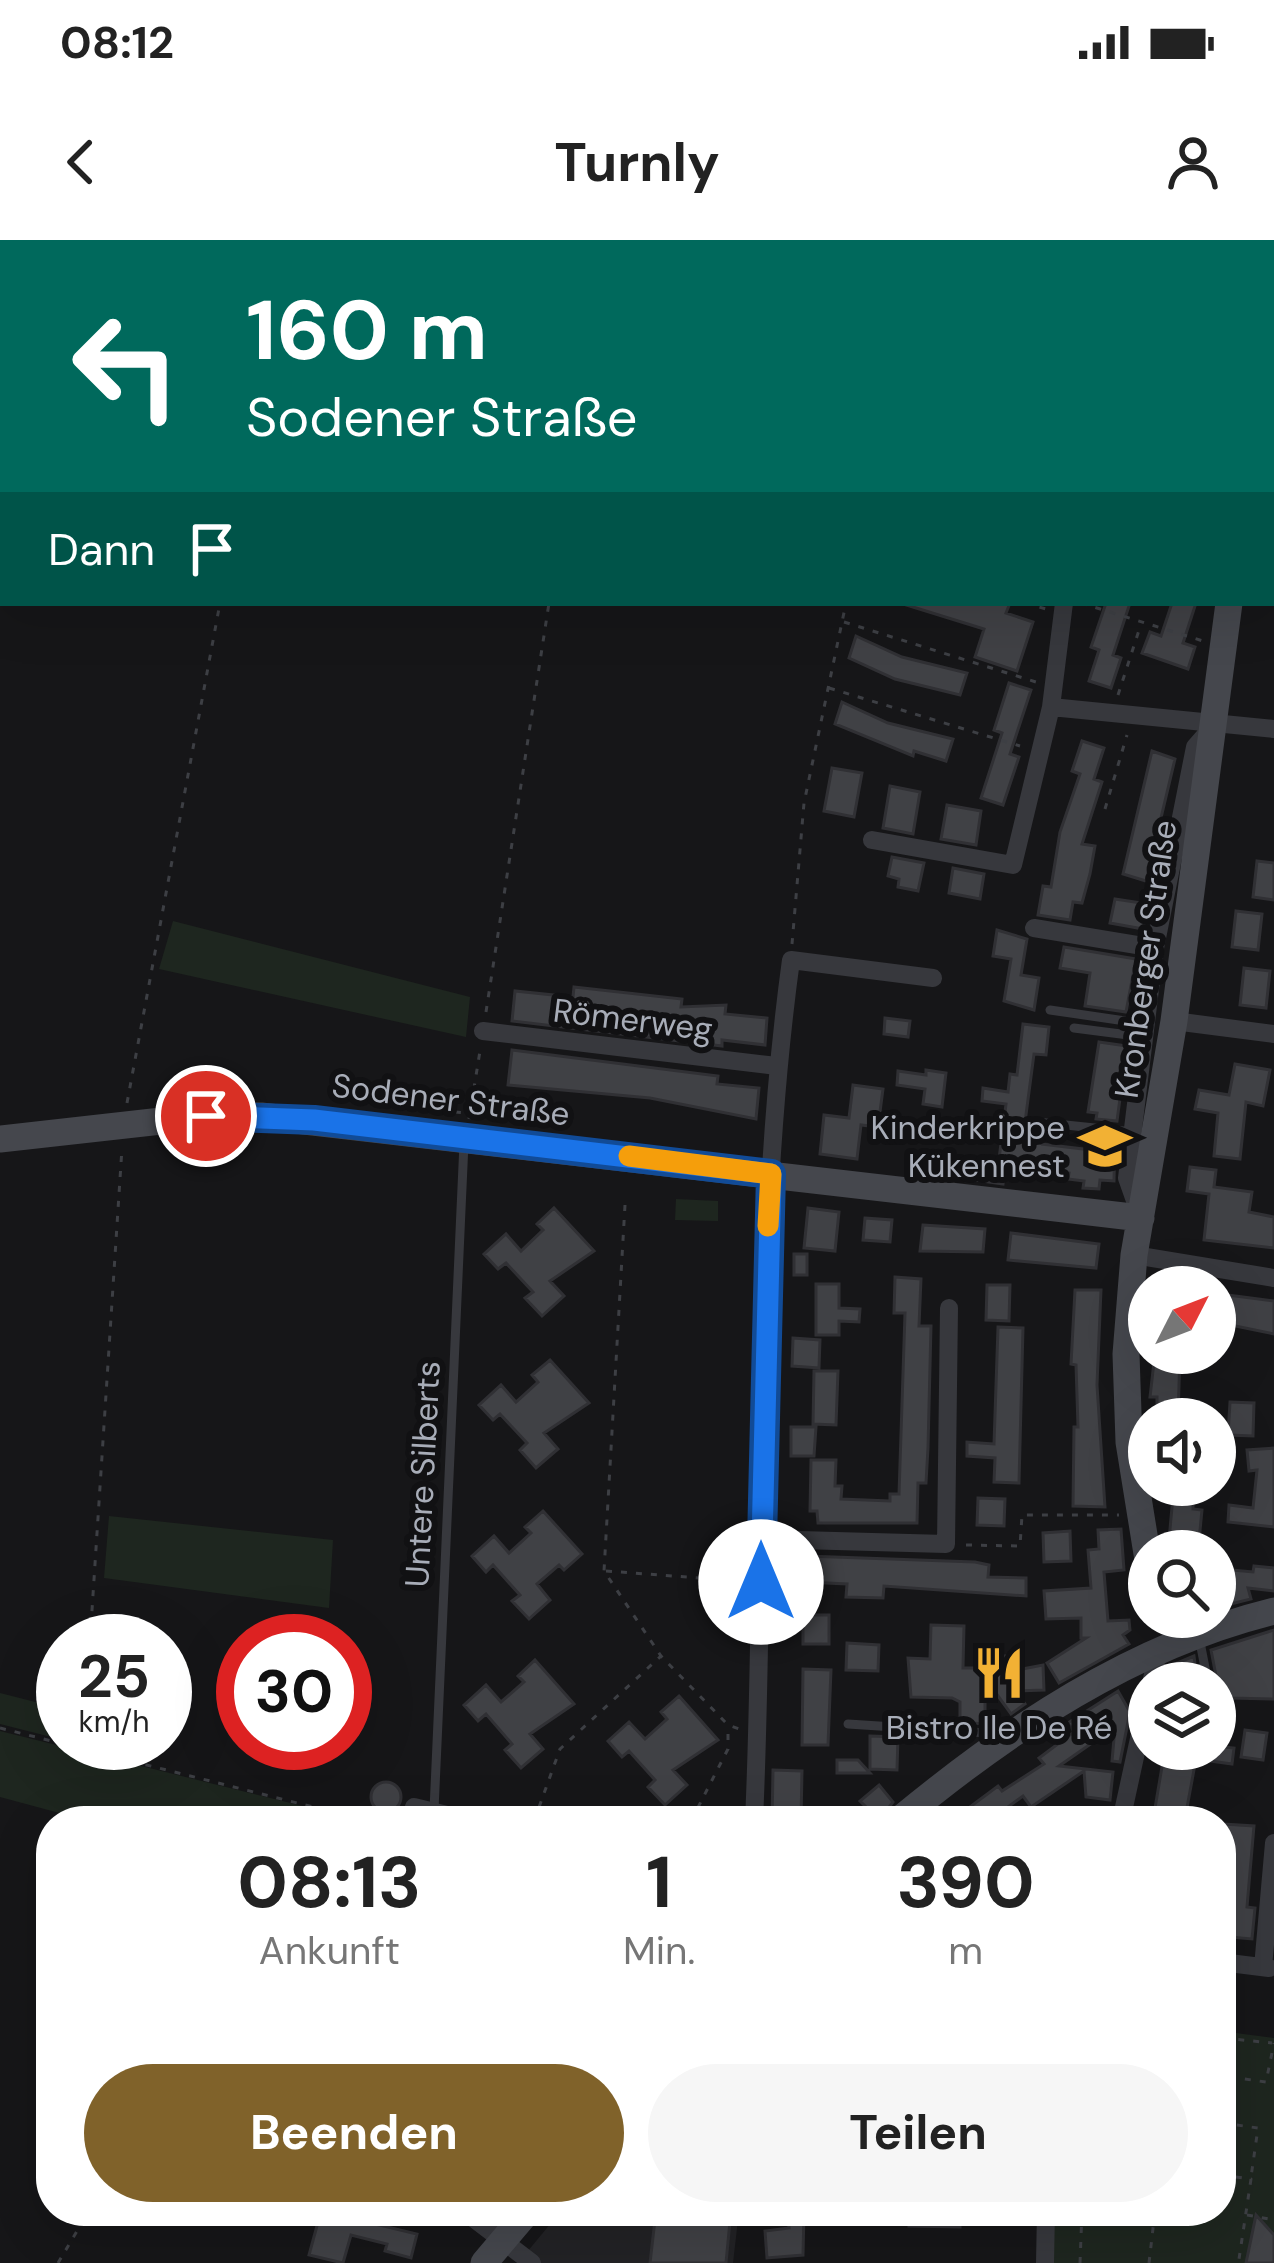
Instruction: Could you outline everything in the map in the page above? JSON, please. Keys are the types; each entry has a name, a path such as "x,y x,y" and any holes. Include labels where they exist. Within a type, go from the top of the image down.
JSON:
{"main road":[{"name":"Kronberger Straße","path":"1141,1218 1155,1027 1216,723 1229,606"},
{"name":"Sodener Straße","path":"0,1139 123,1124 261,1116 1141,1218"},
{"path":"1141,1218 1126,1354 1129,1442 1143,1530"},
{"path":"1236,1622 1274,1611"},
{"path":"1159,1638 1160,1647"},
{"path":"937,1806 998,1744 1183,1638"},
{"path":"494,2252 516,2226"}],"street":[{"path":"872,840 1013,865 1069,607"},
{"path":"1052,697 1122,715 1274,729"},
{"name":"Kronberger Straße","path":"1141,1218 1127,1178 1155,1027 1155,947 1196,747 1216,723"},
{"name":"Kronberger Straße","path":"1034,928 1155,947"},
{"path":"755,1806 762,1539 760,1173 791,960 933,978"},
{"path":"1155,1027 1274,1034"},
{"name":"Römerweg","path":"483,1031 777,1066"},
{"path":"1134,1255 1274,1278"},
{"path":"762,1539 946,1544 949,1308"},
{"path":"1124,1806 1160,1647"},
{"path":"1236,1964 1268,1968 1274,1843"},
{"path":"475,2226 494,2252 532,2263"},
{"path":"1045,2263 1046,2226"}],"lane":[{"path":"1049,1010 1155,1027"},
{"path":"1074,1028 1155,1027"},
{"path":"1037,1121 1132,1132"},
{"name":"Untere Silberts","path":"433,1806 464,1138"},
{"path":"848,1724 987,1733 998,1744"}],"path":[{"path":"92,1614 123,1124 219,606"},
{"path":"493,953 549,606"},
{"path":"791,960 804,803 846,606"},
{"path":"1069,607 1142,622 1227,650"},
{"path":"843,621 1052,697"},
{"path":"1105,809 1142,622"},
{"path":"827,687 1039,751"},
{"path":"625,1205 604,1571 661,1657 728,1726 758,1735"},
{"path":"946,1544 1020,1546 1022,1515 1141,1516"},
{"path":"604,1571 761,1582"},
{"path":"539,1806 560,1749 661,1657"},
{"path":"699,1806 728,1749 728,1726"},
{"path":"0,1728 36,1736"},
{"path":"173,1770 308,1806"},
{"path":"1236,2039 1273,2043 1266,2083 1236,2078"},
{"path":"1234,2263 1239,2260 1258,2128 1236,2125"},
{"path":"1236,2177 1251,2179"},
{"path":"1246,2215 1274,2220"},
{"path":"58,2263 80,2226"},
{"path":"1080,2263 1081,2226"},
{"path":"1149,2263 1153,2226"}],"shaded area":[{"path":"173,921 470,997 466,1037 159,969"},
{"path":"676,1199 718,1201 718,1221 675,1220"},
{"path":"109,1516 333,1540 329,1608 104,1578"},
{"path":"0,1693 36,1702 36,1733 0,1724"},
{"path":"0,1731 36,1740 36,1770 157,1770 303,1806 36,1806 0,1797"},
{"path":"1236,2033 1274,2038 1274,2263 1050,2263 1050,2226 1236,2226"},
{"path":"549,2226 737,2226 733,2263 518,2263"}],"building":[{"path":"910,606 1009,606 1006,613 1033,622 1017,671 975,657 984,629"},
{"path":"1105,606 1129,606 1113,655 1121,658 1111,688 1089,681 1099,650 1091,647"},
{"path":"1171,606 1195,606 1183,643 1195,647 1188,669 1142,653 1150,632 1161,636"},
{"path":"856,636 902,657 967,673 960,695 895,679 849,658"},
{"path":"1009,683 1031,690 1010,754 1019,757 1003,805 981,798 1002,733 994,730"},
{"path":"842,702 888,723 953,739 946,761 914,751 913,756 835,724"},
{"path":"1082,741 1104,748 1094,779 1102,782 1082,844 1095,846 1090,874 1082,903 1073,902 1070,920 1038,915 1043,886 1051,887 1060,832 1080,774 1072,771"},
{"path":"1152,751 1175,759 1146,881 1123,874"},
{"path":"832,768 862,773 854,817 824,811"},
{"path":"890,786 920,792 913,834 883,828"},
{"path":"947,805 981,811 976,845 941,839"},
{"path":"892,857 924,863 918,891 898,887 899,879 888,876"},
{"path":"1257,861 1274,863 1274,900 1253,897"},
{"path":"953,868 984,874 980,899 949,893"},
{"path":"1115,899 1148,904 1143,929 1110,923"},
{"path":"1236,911 1262,914 1258,950 1232,947"},
{"path":"997,930 1027,939 1021,975 1039,978 1034,1010 1004,1001 1011,959 993,956"},
{"path":"1064,947 1136,959 1126,1012 1085,1006 1090,973 1060,968"},
{"path":"1244,968 1270,971 1266,1008 1240,1005"},
{"path":"574,987 682,999 681,1007 726,1005 725,1014 767,1018 765,1045 722,1040 722,1046 512,1021 515,991 573,997"},
{"path":"885,1018 910,1021 908,1037 884,1034"},
{"path":"1023,1024 1049,1027 1046,1055 1034,1054 1024,1130 1032,1131 1042,1144 1092,1150 1094,1137 1115,1139 1114,1181 1100,1180 1099,1189 1083,1188 1084,1181 1068,1179 1069,1173 998,1167 1006,1104 982,1101 983,1088 1008,1092 1010,1074 1017,1075"},
{"path":"1099,1042 1127,1046 1117,1121 1096,1119 1097,1113 1088,1112"},
{"path":"512,1050 718,1076 717,1084 759,1088 756,1119 650,1098 508,1085"},
{"path":"1235,1064 1270,1070 1263,1106 1246,1102 1240,1159 1214,1156 1218,1113 1195,1109 1199,1090 1229,1095"},
{"path":"926,1070 946,1073 942,1107 923,1104 925,1089 897,1085 898,1071 926,1075"},
{"path":"853,1085 883,1089 878,1127 861,1125 857,1159 820,1154 824,1115 849,1118"},
{"path":"950,1154 1005,1168 1003,1184 947,1176"},
{"path":"1190,1167 1216,1170 1214,1187 1252,1192 1249,1212 1274,1217 1274,1248 1204,1240 1209,1194 1187,1191"},
{"path":"554,1208 594,1251 550,1281 564,1296 542,1316 525,1298 533,1292 506,1263 498,1269 484,1254 506,1234 521,1251 543,1230 537,1224"},
{"path":"808,1208 839,1212 835,1251 804,1248"},
{"path":"865,1218 892,1220 890,1242 863,1240"},
{"path":"923,1225 985,1229 983,1252 920,1251"},
{"path":"1011,1233 1099,1244 1096,1268 1008,1260"},
{"path":"794,1254 807,1254 807,1275 794,1275"},
{"path":"895,1277 921,1279 919,1326 931,1326 926,1483 918,1483 917,1523 818,1523 817,1511 810,1511 811,1460 836,1460 835,1486 842,1486 841,1499 890,1501 890,1494 899,1494 905,1313 894,1313"},
{"path":"816,1284 839,1284 839,1308 860,1309 859,1322 839,1321 839,1335 816,1335"},
{"path":"987,1285 1010,1285 1009,1321 986,1320"},
{"path":"1075,1290 1101,1290 1097,1385 1105,1507 1073,1506 1074,1427 1078,1427 1076,1365 1071,1364"},
{"path":"1236,1296 1274,1301 1274,1334 1236,1326"},
{"path":"998,1327 1023,1328 1019,1483 994,1482 995,1458 967,1456 967,1442 994,1444"},
{"path":"793,1338 820,1340 819,1368 792,1366"},
{"path":"550,1360 589,1403 544,1433 558,1449 536,1468 520,1450 527,1443 500,1414 493,1420 479,1405 501,1385 516,1402 538,1382 532,1375"},
{"path":"814,1371 838,1371 836,1425 813,1424"},
{"path":"1153,1374 1179,1374 1179,1398 1150,1397"},
{"path":"1236,1402 1254,1403 1253,1436 1236,1435"},
{"path":"791,1427 816,1427 814,1456 791,1456"},
{"path":"1274,1448 1274,1527 1228,1522 1229,1506 1253,1508 1257,1470 1249,1471 1247,1450"},
{"path":"978,1498 1005,1499 1004,1526 977,1525"},
{"path":"1172,1506 1202,1510 1200,1530 1170,1530"},
{"path":"543,1511 582,1554 564,1570 559,1565 537,1584 550,1600 529,1619 512,1601 520,1595 493,1565 486,1572 472,1556 494,1536 509,1553 531,1533 525,1527"},
{"path":"1121,1529 1124,1570 1104,1572 1108,1621 1128,1620 1128,1631 1123,1635 1129,1644 1059,1683 1047,1663 1086,1638 1081,1638 1081,1618 1046,1619 1044,1591 1091,1588 1088,1550 1099,1549 1098,1530"},
{"path":"1070,1531 1071,1561 1044,1562 1043,1533"},
{"path":"806,1556 975,1562 989,1565 988,1577 1026,1578 1026,1596 884,1586 883,1598 846,1597 847,1584 805,1582"},
{"path":"1254,1566 1274,1568 1274,1591 1248,1588 1251,1599 1236,1603 1236,1570 1253,1572"},
{"path":"803,1615 829,1615 829,1644 803,1644"},
{"path":"931,1625 964,1626 963,1668 1003,1668 1002,1656 1016,1656 1017,1670 1043,1665 1044,1690 1015,1691 1025,1704 1011,1714 985,1678 985,1724 960,1722 960,1702 952,1698 911,1697 908,1658 930,1659"},
{"path":"1274,1630 1274,1699 1236,1698 1236,1662 1213,1662 1211,1650"},
{"path":"847,1643 879,1645 878,1671 846,1670"},
{"path":"535,1660 574,1704 530,1734 543,1749 521,1768 505,1750 512,1744 486,1714 478,1721 464,1705 486,1685 501,1702 524,1682 518,1676"},
{"path":"803,1669 831,1670 828,1745 802,1745"},
{"path":"1118,1691 1128,1708 1120,1762 1112,1761 1115,1727 1059,1766 1113,1772 1110,1800 1086,1797 1084,1771 1032,1806 1023,1796 1009,1806 971,1806 998,1786 1002,1791 1044,1764 1039,1758 1074,1732 1068,1723"},
{"path":"679,1696 718,1740 673,1770 687,1785 665,1805 648,1787 655,1780 629,1751 622,1757 608,1741 629,1722 645,1739 667,1719 661,1712"},
{"path":"1245,1730 1267,1733 1263,1760 1241,1757"},
{"path":"870,1736 898,1737 897,1770 870,1769"},
{"path":"837,1760 858,1760 870,1773 837,1773"},
{"path":"773,1770 802,1771 801,1806 772,1806"},
{"path":"1161,1770 1194,1770 1187,1806 1155,1806"},
{"path":"380,1783 392,1783 400,1791 397,1806 372,1803 372,1791"},
{"path":"879,1785 893,1802 865,1806 860,1801"},
{"path":"1236,1825 1254,1826 1247,1907 1255,1908 1252,1939 1236,1938"},
{"path":"1256,2215 1274,2235 1274,2263 1246,2263"},
{"path":"317,2226 384,2226 417,2234 411,2258 385,2251 387,2244 351,2235 343,2263 309,2255"},
{"path":"654,2226 730,2226 726,2263 650,2263"},
{"path":"804,2226 803,2255 767,2258 765,2231"}],"slow traffic":[{"path":"629,1156 771,1174 768,1226"}],"place":[{"name":"Kinderkrippe Kükennest","path":"1105,1146"},
{"name":"Bistro Ile De Ré","path":"999,1673"}],"route":[{"path":"206,1116 314,1120 771,1174 761,1582"}]}
